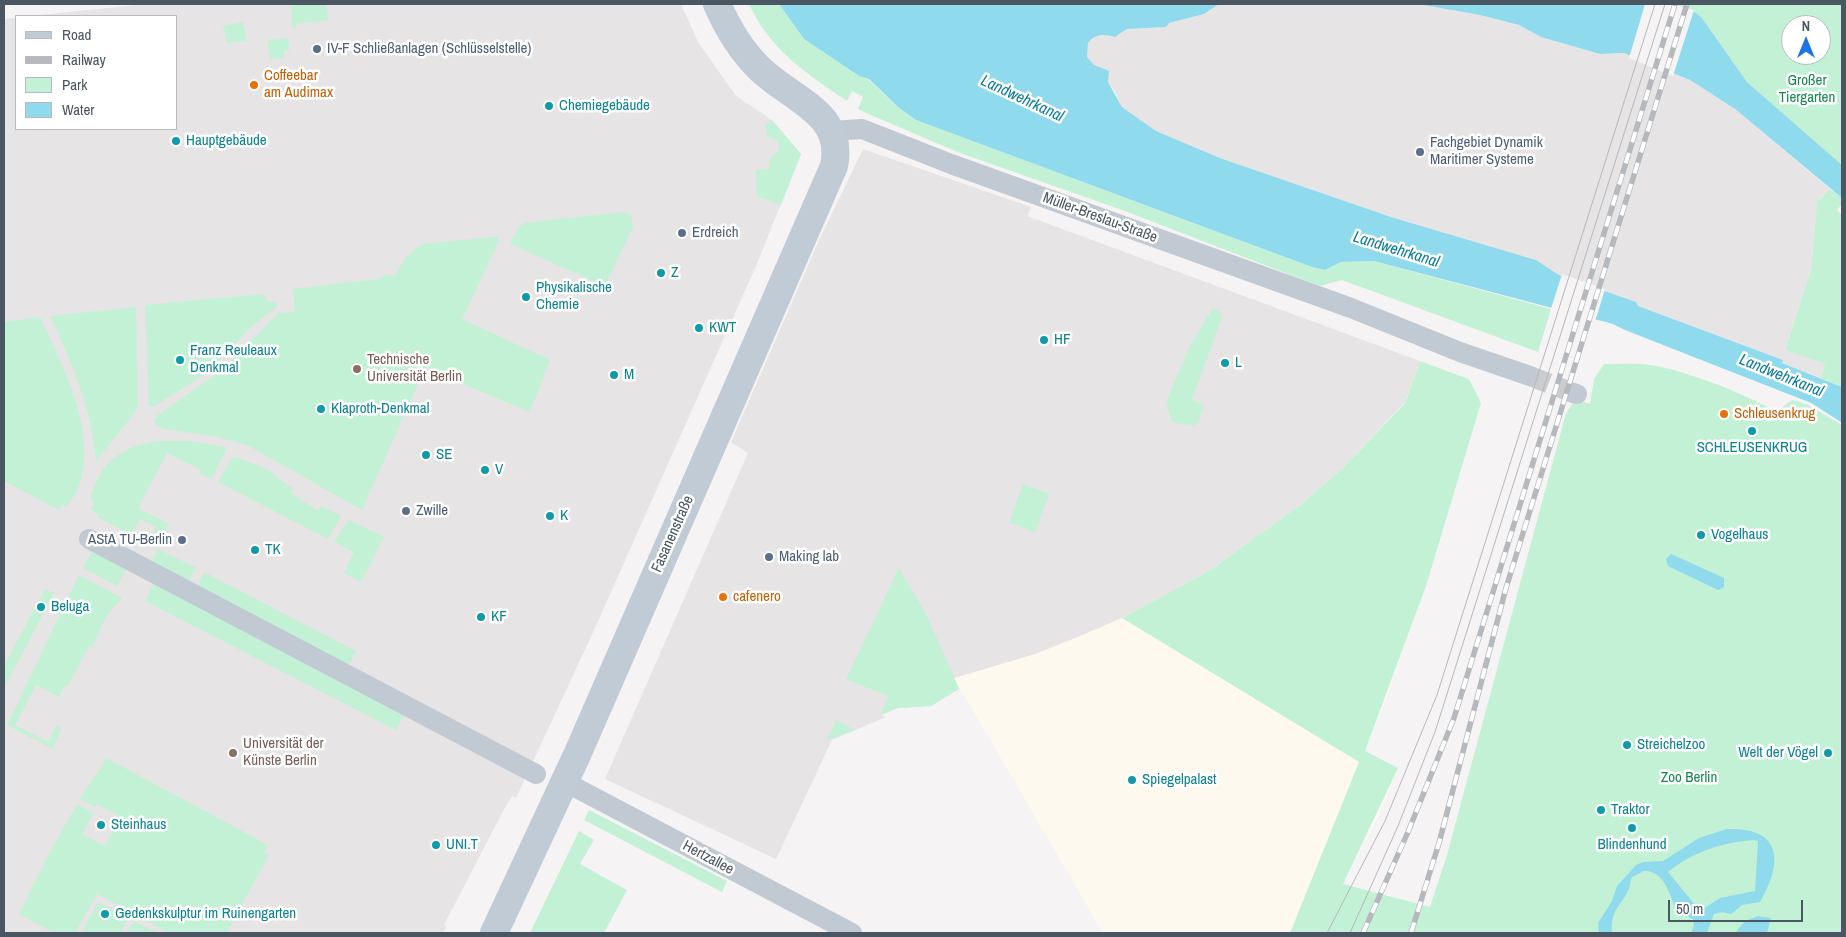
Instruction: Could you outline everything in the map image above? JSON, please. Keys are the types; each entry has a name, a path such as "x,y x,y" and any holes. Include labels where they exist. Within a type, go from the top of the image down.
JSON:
{"street":[{"path":"718,4 728,30 748,56 762,71 817,114 833,131"},
{"name":"Müller-Breslau-Straße","path":"833,131 862,129 951,164 1351,308 1460,352 1530,376"},
{"name":"Fasanenstraße","path":"494,933 565,782 834,166 836,146 833,131"},
{"path":"89,539 536,774"},
{"name":"Hertzallee","path":"565,782 852,933"}],"shaded area":[{"name":"Technische Universität Berlin","path":"146,4 681,4 698,42 736,96 772,120 801,154 756,266 595,628 516,798 512,796 503,811 444,925 446,927 443,933 4,933 4,19 15,18 15,130 178,130 178,15 40,15"},
{"path":"1219,4 1418,4 1480,15 1519,25 1541,37 1600,54 1624,53 1690,80 1735,109 1830,189 1817,202 1811,269 1785,349 1825,364 1821,378 1782,363 1783,360 1638,306 1636,302 1559,275 1536,260 1391,217 1220,158 1156,131 1122,107 1114,90 1087,57 1088,43 1097,35 1105,34 1115,37 1127,29 1165,27 1169,23 1204,14"},
{"path":"863,149 1031,207 1027,216 1420,361 1405,402 1343,468 1303,503 1209,571 1122,618 1080,636 1035,654 954,678 959,689 931,706 898,708 881,715 886,717 832,740 776,859 605,779 748,453 731,442 820,238"},
{"path":"1420,361 1469,379 1481,403 1426,586 1385,702 1365,751 1398,768 1380,813 1316,933 1103,933 954,678 1035,654 1080,636 1175,591 1405,402"}],"green space":[{"path":"291,4 334,4 326,5 328,20 296,24 296,27 292,28"},
{"path":"749,4 779,4 804,39 859,76 868,79 898,107 916,120 1312,267 1325,270 1341,262 1374,261 1551,309 1538,352 1342,280 1319,286 1125,211 960,153 866,113 858,109 863,97 852,91 847,101 791,60 768,35"},
{"name":"Großer Tiergarten","path":"1664,4 1842,4 1842,165 1747,82 1702,18"},
{"path":"243,22 247,41 227,43 223,26"},
{"path":"289,38 289,51 284,51 284,58 270,59 268,40"},
{"path":"772,120 801,154 781,205 757,196 756,170 770,169 769,158 774,156 779,150 778,141 767,137 765,125"},
{"path":"1830,189 1842,198 1842,204 1837,210 1842,215 1842,387 1821,378 1825,364 1785,350 1811,269 1817,202"},
{"path":"622,212 631,215 633,227 605,286 510,244 520,226 525,223"},
{"path":"498,237 499,241 462,319 550,360 530,412 425,368 362,510 249,446 214,436 163,429 153,422 158,415 225,368 278,313 295,312 293,289 378,279 389,274 395,276 406,257 422,244"},
{"path":"265,294 267,302 276,302 277,307 252,326 208,372 153,407 149,406 145,305"},
{"path":"136,307 138,404 136,411 96,461 90,423 80,387 50,316"},
{"path":"1213,308 1223,314 1192,400 1204,405 1198,423 1192,426 1172,422 1166,402 1190,346"},
{"path":"40,317 75,398 84,440 84,462 79,486 67,506 63,504 59,510 4,481 4,322"},
{"name":"Zoo Berlin","path":"1420,361 1469,379 1481,403 1426,586 1365,751 1398,768 1343,884 1430,907 1447,855 1566,413 1576,399 1590,404 1594,379 1604,364 1644,364 1700,378 1752,399 1781,414 1783,407 1792,400 1809,404 1842,424 1842,933 1290,933 1359,762 1122,618 1209,571 1303,503 1343,468 1405,403"},
{"path":"157,441 189,441 225,447 226,451 211,479 200,473 201,470 167,453 138,508 169,524 157,548 97,517 98,515 91,509 95,503 90,498 100,474 106,466 122,452","holes":["140,519 156,527 150,539 134,530"]},
{"path":"235,457 265,468 293,489 291,493 318,511 321,506 341,516 328,539 218,482 232,458"},
{"path":"1023,484 1049,494 1035,533 1009,522"},
{"path":"349,520 384,537 361,582 344,573 354,552 334,542"},
{"path":"158,549 196,568 189,580 152,562"},
{"path":"92,552 126,569 117,586 83,568"},
{"path":"899,568 927,616 959,689 931,706 898,708 881,715 888,696 846,679"},
{"path":"204,572 356,651 349,665 198,585"},
{"path":"79,575 122,598 107,615 92,648 89,646 68,686 65,685 59,697 36,685 15,725 48,742 57,725 61,728 53,749 7,725"},
{"path":"154,583 405,714 396,730 145,601"},
{"path":"45,589 54,593 4,688 4,666"},
{"path":"836,720 855,730 827,740"},
{"path":"106,758 268,845 264,852 269,855 226,933 169,933 97,894 75,933 54,933 19,914 47,857 77,804 93,813 82,835 105,846 120,816 97,804 95,807 80,799"},
{"path":"589,810 727,881 722,892 584,820"},
{"path":"579,831 594,840 580,864 627,890 604,933 530,933"},
{"path":"98,902 129,918 120,933 82,933"},
{"path":"134,921 158,933 127,933"}],"water":[{"name":"Landwehrkanal","path":"779,4 1219,4 1204,14 1169,23 1166,27 1127,29 1115,37 1097,36 1088,43 1087,57 1094,65 1109,71 1108,82 1122,107 1156,131 1220,158 1391,217 1536,260 1559,275 1636,302 1638,306 1783,360 1782,363 1842,387 1842,423 1811,403 1636,336 1613,324 1374,261 1341,262 1325,270 1312,267 916,120 898,107 869,79 859,76 804,39"},
{"path":"1418,4 1664,4 1696,13 1702,18 1747,82 1842,165 1842,198 1735,109 1690,80 1624,53 1600,54 1541,37 1519,25 1480,15"},
{"path":"1671,554 1724,578 1724,587 1718,590 1668,566 1666,559"},
{"path":"1727,829 1745,830 1759,834 1768,841 1773,850 1774,861 1772,874 1760,902 1742,905 1731,914 1722,912 1714,914 1707,933 1691,933 1694,926 1693,919 1677,911 1666,885 1657,875 1644,871 1632,877 1628,891 1613,916 1612,933 1599,933 1598,923 1612,901 1617,886 1636,865 1643,862 1663,861 1699,838","holes":["1740,841 1758,841 1755,891 1720,898 1700,911 1668,872 1687,859 1718,846"]},
{"path":"1758,916 1771,918 1767,933 1735,933 1745,921"}],"pier":[{"path":"1645,4 1673,4 1694,10 1673,76 1629,58"},
{"path":"1562,274 1605,289 1595,322 1550,312"},
{"path":"1602,321 1811,403 1842,423 1842,425 1810,406 1635,338 1625,332 1601,324"}],"tunnel":[{"path":"1530,376 1573,393"}],"tram line":[{"path":"1327,933 1385,821 1437,695 1655,4"},
{"path":"1350,933 1398,826 1435,732 1665,4"}],"railway":[{"path":"1363,933 1408,832 1454,718 1675,4"},
{"path":"1411,933 1439,843 1506,588 1687,4"}],"place":[{"name":"IV-F Schließanlagen (Schlüsselstelle)","path":"317,49"},
{"name":"Coffeebar am Audimax","path":"254,85"},
{"name":"Chemiegebäude","path":"549,106"},
{"name":"Hauptgebäude","path":"176,141"},
{"name":"Fachgebiet Dynamik Maritimer Systeme","path":"1420,152"},
{"name":"Erdreich","path":"682,233"},
{"name":"Z","path":"661,273"},
{"name":"Physikalische Chemie","path":"526,297"},
{"name":"KWT","path":"699,328"},
{"name":"HF","path":"1044,340"},
{"name":"Franz Reuleaux Denkmal","path":"180,360"},
{"name":"L","path":"1225,363"},
{"name":"Technische Universität Berlin","path":"357,369"},
{"name":"M","path":"614,375"},
{"name":"Klaproth-Denkmal","path":"321,409"},
{"name":"Schleusenkrug","path":"1724,414"},
{"name":"SCHLEUSENKRUG","path":"1752,431"},
{"name":"SE","path":"426,455"},
{"name":"V","path":"485,470"},
{"name":"Zwille","path":"406,511"},
{"name":"K","path":"550,516"},
{"name":"Vogelhaus","path":"1701,535"},
{"name":"AStA TU-Berlin","path":"182,540"},
{"name":"TK","path":"255,550"},
{"name":"Making lab","path":"769,557"},
{"name":"cafenero","path":"723,597"},
{"name":"Beluga","path":"41,607"},
{"name":"KF","path":"481,617"},
{"name":"Streichelzoo","path":"1627,745"},
{"name":"Universität der Künste Berlin","path":"233,753"},
{"name":"Welt der Vögel","path":"1828,753"},
{"name":"Spiegelpalast","path":"1132,780"},
{"name":"Traktor","path":"1601,810"},
{"name":"Steinhaus","path":"101,825"},
{"name":"Blindenhund","path":"1632,828"},
{"name":"UNI.T","path":"436,845"},
{"name":"Gedenkskulptur im Ruinengarten","path":"105,914"}]}
